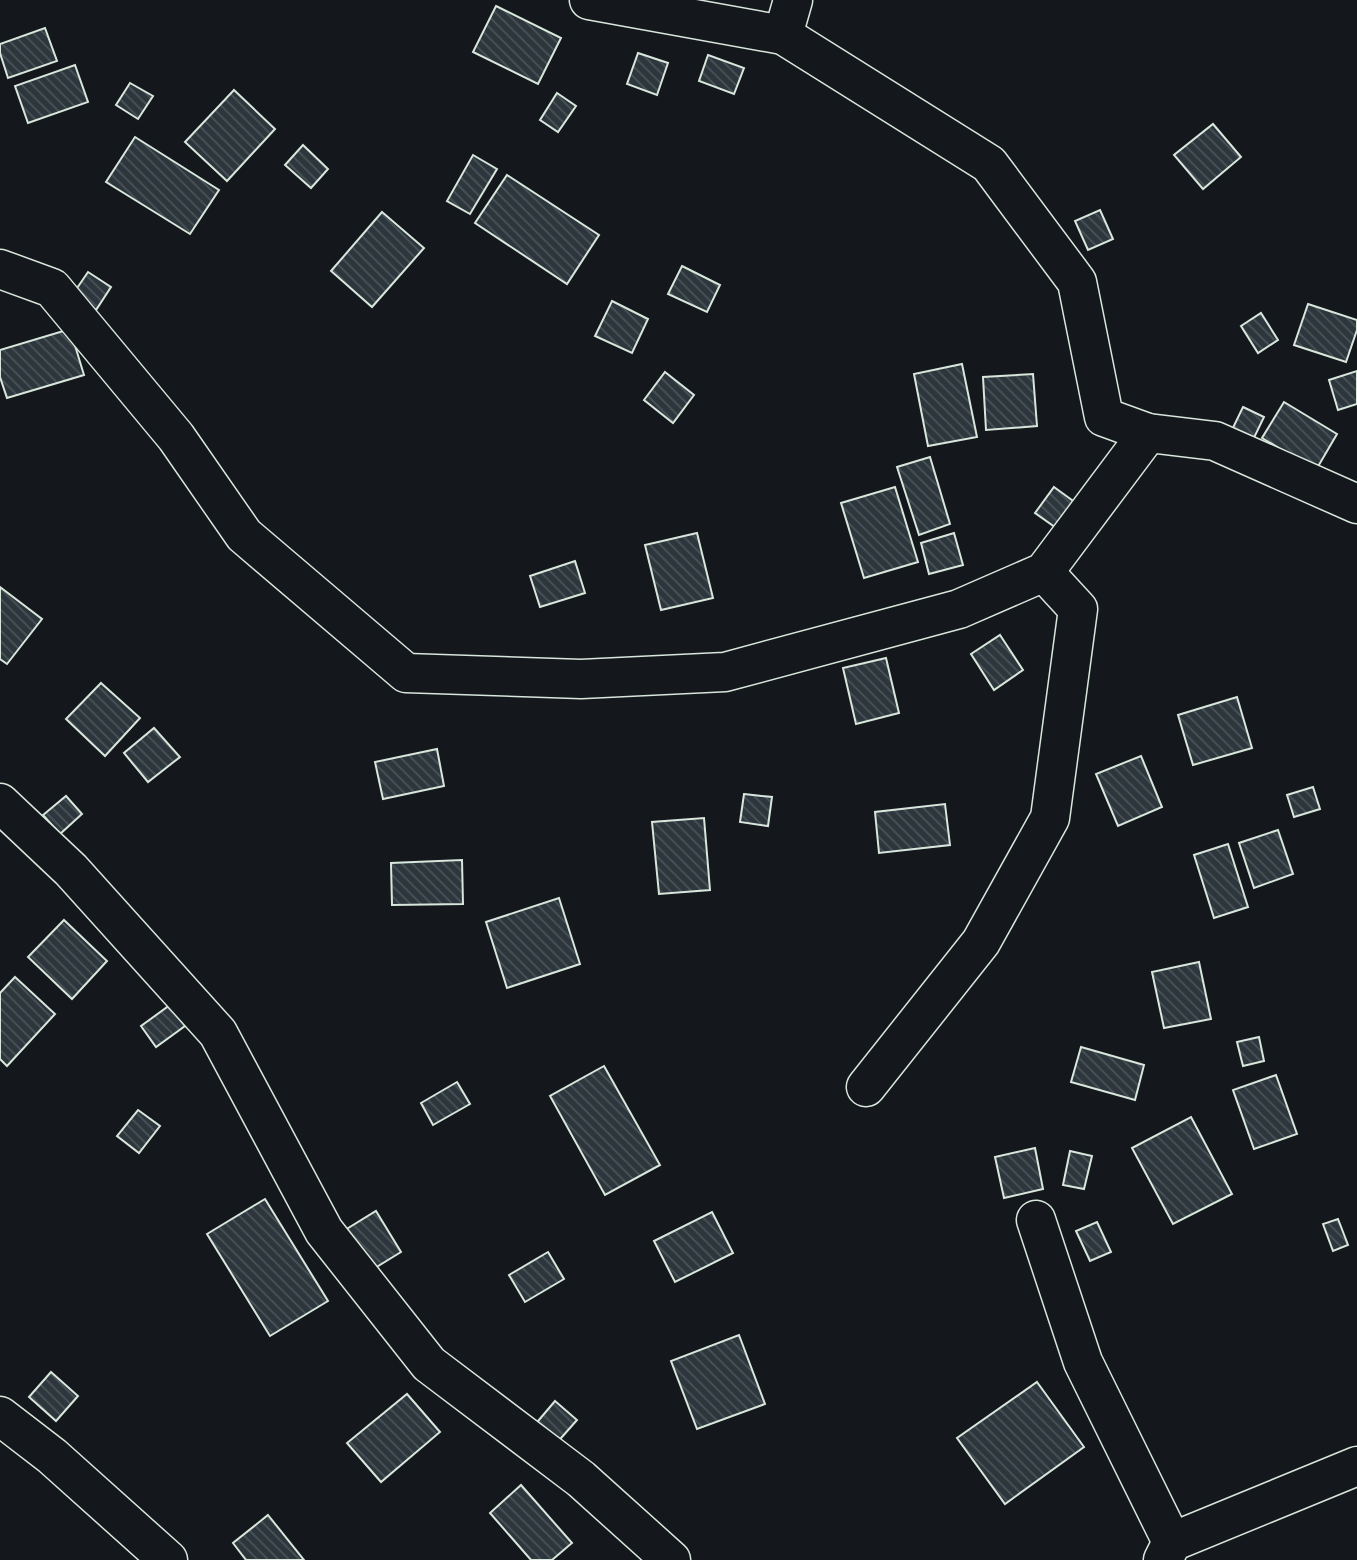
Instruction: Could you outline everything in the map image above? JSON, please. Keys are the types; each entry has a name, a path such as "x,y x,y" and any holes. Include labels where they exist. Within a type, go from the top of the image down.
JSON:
{"street":[{"path":"589,0 788,17 989,163 1077,282 1104,417 1148,433 1214,441 1357,504"},
{"path":"0,269 52,288 176,437 244,535 405,673 581,680 725,672 959,609 1044,572 1148,433"},
{"path":"866,1087 981,942 1050,818 1078,609 1044,572"},
{"path":"0,803 71,870 218,1033 324,1231 429,1364 582,1479 671,1560"},
{"path":"1036,1220 1083,1363 1167,1551 1357,1466"},
{"path":"0,1416 52,1456 168,1560"}],"building":[{"path":"496,6 561,38 538,84 473,52"},
{"path":"45,28 57,61 8,78 0,44"},
{"path":"638,53 668,63 657,95 627,84"},
{"path":"708,55 744,68 734,94 699,81"},
{"path":"75,65 88,102 28,123 15,86"},
{"path":"130,83 153,96 138,119 116,105"},
{"path":"234,90 275,129 227,181 185,142"},
{"path":"557,93 576,106 558,132 540,120"},
{"path":"1213,124 1241,157 1203,189 1174,155"},
{"path":"135,137 219,190 190,234 106,182"},
{"path":"303,145 328,169 311,188 285,165"},
{"path":"473,155 497,169 470,214 447,201"},
{"path":"507,175 599,235 567,284 475,223"},
{"path":"1100,210 1113,239 1088,250 1075,221"},
{"path":"382,212 424,248 372,307 331,271"},
{"path":"682,266 720,285 707,312 668,294"},
{"path":"88,272 111,287 96,310 73,294"},
{"path":"612,301 648,319 632,353 595,336"},
{"path":"1308,304 1357,320 1357,330 1346,362 1294,345"},
{"path":"1261,313 1278,340 1258,353 1241,326"},
{"path":"70,329 84,375 7,398 0,377 0,350"},
{"path":"962,364 977,437 928,446 914,374"},
{"path":"1357,371 1357,404 1338,410 1329,380"},
{"path":"665,372 694,395 673,423 644,400"},
{"path":"1033,374 1037,426 986,430 983,377"},
{"path":"1284,402 1337,434 1316,470 1262,438"},
{"path":"1243,407 1264,417 1250,446 1229,436"},
{"path":"930,457 950,524 919,535 897,467"},
{"path":"895,487 918,562 864,578 841,503"},
{"path":"1054,487 1080,506 1062,532 1035,513"},
{"path":"697,533 713,598 661,610 645,545"},
{"path":"954,533 963,565 929,574 921,543"},
{"path":"575,561 585,593 540,607 530,576"},
{"path":"0,587 42,619 7,664 0,659"},
{"path":"1000,635 1023,670 994,690 971,654"},
{"path":"886,658 899,713 856,724 843,668"},
{"path":"101,683 140,718 105,756 66,719"},
{"path":"1237,697 1252,748 1193,765 1178,715"},
{"path":"154,728 180,757 148,782 124,753"},
{"path":"437,749 444,786 383,799 375,762"},
{"path":"1141,756 1162,807 1118,826 1096,774"},
{"path":"1313,787 1320,809 1294,817 1287,795"},
{"path":"744,794 772,797 768,826 740,822"},
{"path":"66,796 82,814 60,834 43,815"},
{"path":"945,804 950,845 879,853 875,812"},
{"path":"704,818 710,890 659,894 652,822"},
{"path":"1278,830 1293,874 1254,888 1239,843"},
{"path":"1228,844 1248,907 1214,918 1194,855"},
{"path":"462,860 463,904 392,905 391,863"},
{"path":"559,898 580,964 507,988 486,922"},
{"path":"64,920 107,961 72,999 28,957"},
{"path":"1199,962 1211,1019 1164,1028 1152,972"},
{"path":"15,977 55,1014 7,1066 0,1059 0,993"},
{"path":"170,1005 185,1026 156,1047 141,1026"},
{"path":"1259,1037 1264,1061 1243,1066 1237,1042"},
{"path":"1081,1047 1144,1065 1135,1100 1071,1082"},
{"path":"604,1066 660,1165 605,1195 550,1096"},
{"path":"1276,1075 1297,1134 1254,1149 1233,1090"},
{"path":"457,1082 470,1104 433,1125 421,1103"},
{"path":"138,1110 160,1126 139,1153 117,1136"},
{"path":"1191,1117 1232,1194 1173,1224 1132,1148"},
{"path":"1035,1148 1043,1189 1004,1198 995,1157"},
{"path":"1070,1151 1092,1156 1084,1189 1063,1185"},
{"path":"265,1199 328,1301 270,1336 207,1234"},
{"path":"376,1211 401,1252 370,1271 345,1230"},
{"path":"712,1212 733,1253 675,1282 654,1241"},
{"path":"1338,1219 1348,1245 1333,1251 1323,1224"},
{"path":"1097,1222 1111,1252 1090,1261 1076,1231"},
{"path":"548,1252 564,1279 525,1302 509,1275"},
{"path":"739,1335 765,1404 697,1429 671,1361"},
{"path":"51,1372 78,1396 56,1421 29,1397"},
{"path":"1037,1382 1084,1447 1005,1504 957,1438"},
{"path":"407,1394 440,1432 381,1482 347,1443"},
{"path":"555,1401 577,1420 554,1446 533,1427"},
{"path":"521,1485 572,1543 552,1560 531,1560 490,1513"},
{"path":"268,1515 304,1560 246,1560 233,1543"}]}
